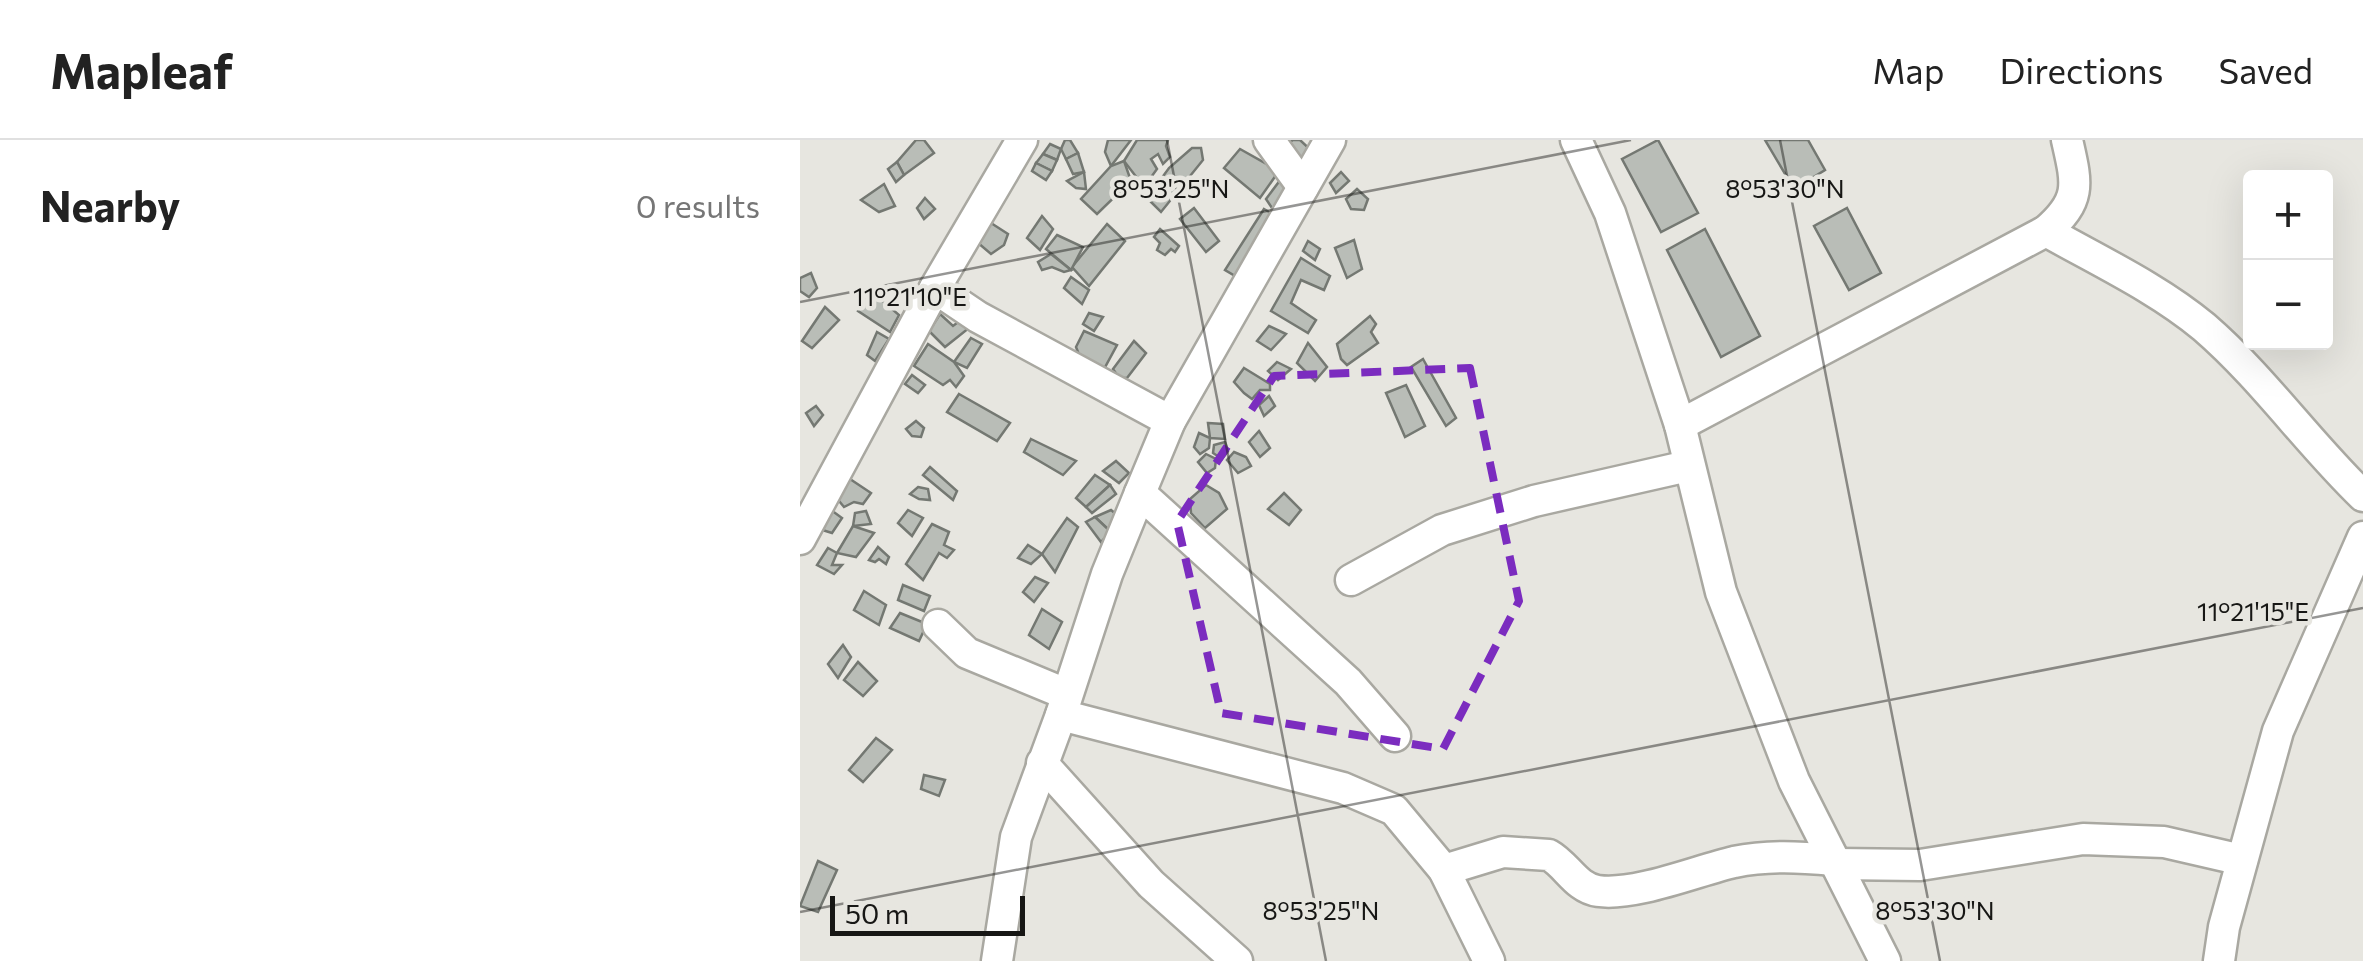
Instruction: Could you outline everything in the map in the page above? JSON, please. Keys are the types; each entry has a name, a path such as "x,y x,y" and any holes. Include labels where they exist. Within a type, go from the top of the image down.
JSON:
{"street":[{"path":"800,539 935,288 1022,140"},
{"path":"1268,140 1303,187"},
{"path":"1000,958 1016,837 1107,574 1140,492 1170,421 1330,140"},
{"path":"1576,140 1610,213 1680,426 1721,592 1794,781 1885,961"},
{"path":"1680,426 2046,231 2067,213 2076,180 2067,140"},
{"path":"2046,231 2150,290 2203,327 2361,488"},
{"path":"935,288 978,317 1170,421"},
{"path":"1351,580 1442,530 1534,501 1688,466"},
{"path":"1140,492 1348,682 1395,736"},
{"path":"2220,961 2224,926 2278,731 2363,538"},
{"path":"938,624 967,652 1064,705 1344,788 1394,810 1444,870 1489,961"},
{"path":"1042,763 1152,884 1237,961"},
{"path":"1444,870 1502,852 1550,855 1581,885 1599,891 1628,888 1736,862 1785,856 1920,865 2082,840 2164,842 2242,860"}],"highlighted area":[{"path":"1470,368 1519,601 1443,749 1221,713 1177,522 1274,376"}],"building":[{"path":"916,140 924,140 934,153 904,175 897,162"},
{"path":"1065,140 1070,140 1078,153 1066,159 1061,149"},
{"path":"1108,140 1131,140 1111,166 1105,152"},
{"path":"1137,140 1168,140 1170,157 1163,164 1158,154 1151,159 1157,169 1144,187 1124,161"},
{"path":"1300,140 1315,154 1300,171 1277,150"},
{"path":"1658,140 1698,213 1661,232 1622,159"},
{"path":"1765,140 1808,140 1825,170 1794,189"},
{"path":"1050,144 1061,149 1057,160 1043,154"},
{"path":"1192,148 1201,148 1203,160 1161,212 1147,198 1169,168"},
{"path":"1240,149 1279,171 1260,198 1224,168"},
{"path":"1078,153 1084,172 1073,174 1066,159"},
{"path":"1043,154 1057,160 1052,171 1036,163"},
{"path":"1124,161 1131,181 1097,214 1081,199 1111,166"},
{"path":"897,162 904,175 896,182 888,169"},
{"path":"1036,163 1052,171 1046,180 1032,171"},
{"path":"1084,172 1086,189 1067,181"},
{"path":"1341,172 1349,181 1336,193 1330,183"},
{"path":"1281,179 1293,192 1278,217 1266,199"},
{"path":"884,184 895,206 879,212 861,200"},
{"path":"1357,189 1368,199 1364,210 1351,209 1346,199"},
{"path":"925,198 935,209 924,219 917,208"},
{"path":"1194,208 1219,241 1206,252 1180,219"},
{"path":"1847,208 1881,273 1849,290 1814,226"},
{"path":"1264,209 1278,217 1242,280 1225,270"},
{"path":"1042,216 1053,229 1040,250 1027,238"},
{"path":"991,223 1008,234 1004,245 991,254 977,242"},
{"path":"1107,224 1125,241 1089,286 1072,267"},
{"path":"1160,229 1179,246 1175,252 1171,249 1165,255 1157,250 1160,243 1154,237"},
{"path":"1705,229 1760,336 1721,357 1667,250"},
{"path":"1057,235 1083,247 1071,270 1046,249"},
{"path":"1354,240 1362,269 1347,278 1335,248"},
{"path":"1308,241 1320,249 1315,260 1303,251"},
{"path":"1051,254 1071,270 1042,270 1038,262"},
{"path":"1301,258 1330,276 1324,290 1301,280 1291,303 1316,320 1308,333 1271,311"},
{"path":"811,273 817,288 809,297 800,291 800,278"},
{"path":"1071,277 1089,290 1082,304 1064,288"},
{"path":"869,289 899,315 890,332 858,311"},
{"path":"825,307 839,320 812,348 802,341"},
{"path":"1089,313 1103,317 1094,331 1083,324"},
{"path":"940,314 953,326 961,320 969,328 945,347 929,331"},
{"path":"1370,316 1376,324 1371,332 1378,343 1347,365 1337,344"},
{"path":"1269,326 1286,334 1271,350 1257,341"},
{"path":"1084,331 1117,345 1104,369 1080,357 1076,347"},
{"path":"877,332 889,339 875,361 867,355"},
{"path":"971,338 982,344 967,368 954,362"},
{"path":"1134,341 1146,353 1127,378 1119,378 1113,369"},
{"path":"1308,343 1327,367 1315,381 1297,363"},
{"path":"928,344 954,362 964,376 956,387 950,380 943,385 914,366"},
{"path":"1423,359 1456,418 1446,426 1411,367"},
{"path":"1277,362 1291,369 1278,380 1268,371"},
{"path":"1244,368 1270,384 1270,390 1260,390 1252,399 1244,393 1234,382"},
{"path":"912,375 925,385 918,393 905,384"},
{"path":"1406,385 1425,426 1405,437 1386,393"},
{"path":"959,394 1010,423 997,441 947,412"},
{"path":"1269,396 1275,406 1264,416 1259,405"},
{"path":"816,406 823,415 814,426 806,413"},
{"path":"916,421 924,428 921,437 912,436 906,429"},
{"path":"1208,423 1223,424 1225,439 1210,438"},
{"path":"1259,431 1270,448 1260,457 1249,442"},
{"path":"1199,433 1210,438 1209,448 1200,454 1194,447"},
{"path":"1031,439 1076,461 1063,475 1024,452"},
{"path":"1225,442 1228,451 1222,459 1213,453 1214,445"},
{"path":"1234,452 1246,457 1251,466 1238,473 1227,460"},
{"path":"1206,454 1216,459 1215,468 1207,473 1198,462"},
{"path":"1116,461 1129,473 1119,483 1103,471"},
{"path":"930,467 957,491 953,500 923,475"},
{"path":"1095,475 1110,485 1086,507 1076,498"},
{"path":"850,479 871,493 863,504 854,502 844,507 835,496"},
{"path":"1110,485 1116,494 1092,513 1086,507"},
{"path":"1206,485 1219,493 1227,509 1205,528 1191,513 1190,499"},
{"path":"918,487 928,489 930,500 910,494"},
{"path":"1284,493 1301,510 1289,525 1268,509"},
{"path":"831,510 842,518 832,533 816,528"},
{"path":"908,510 923,518 912,536 898,523"},
{"path":"1111,510 1122,519 1111,532 1095,517"},
{"path":"866,511 871,524 853,526 855,513"},
{"path":"1095,517 1111,532 1101,542 1086,522"},
{"path":"1067,518 1078,527 1055,572 1042,554"},
{"path":"932,524 949,532 944,545 954,550 947,558 939,553 923,580 906,564"},
{"path":"853,526 874,533 856,557 837,553"},
{"path":"1028,545 1042,554 1031,564 1018,558"},
{"path":"878,547 889,557 886,564 879,559 869,560"},
{"path":"828,548 837,553 832,565 842,565 834,574 817,565"},
{"path":"1035,577 1048,583 1034,602 1023,592"},
{"path":"903,585 930,596 924,611 898,600"},
{"path":"864,591 886,605 879,625 854,610"},
{"path":"1042,609 1062,622 1049,649 1029,635"},
{"path":"900,613 927,624 919,641 890,628"},
{"path":"843,645 851,657 838,678 828,664"},
{"path":"858,662 877,681 863,696 844,680"},
{"path":"876,738 892,750 863,782 849,770"},
{"path":"924,775 945,780 939,796 921,789"},
{"path":"818,861 837,870 818,912 800,906"}]}
